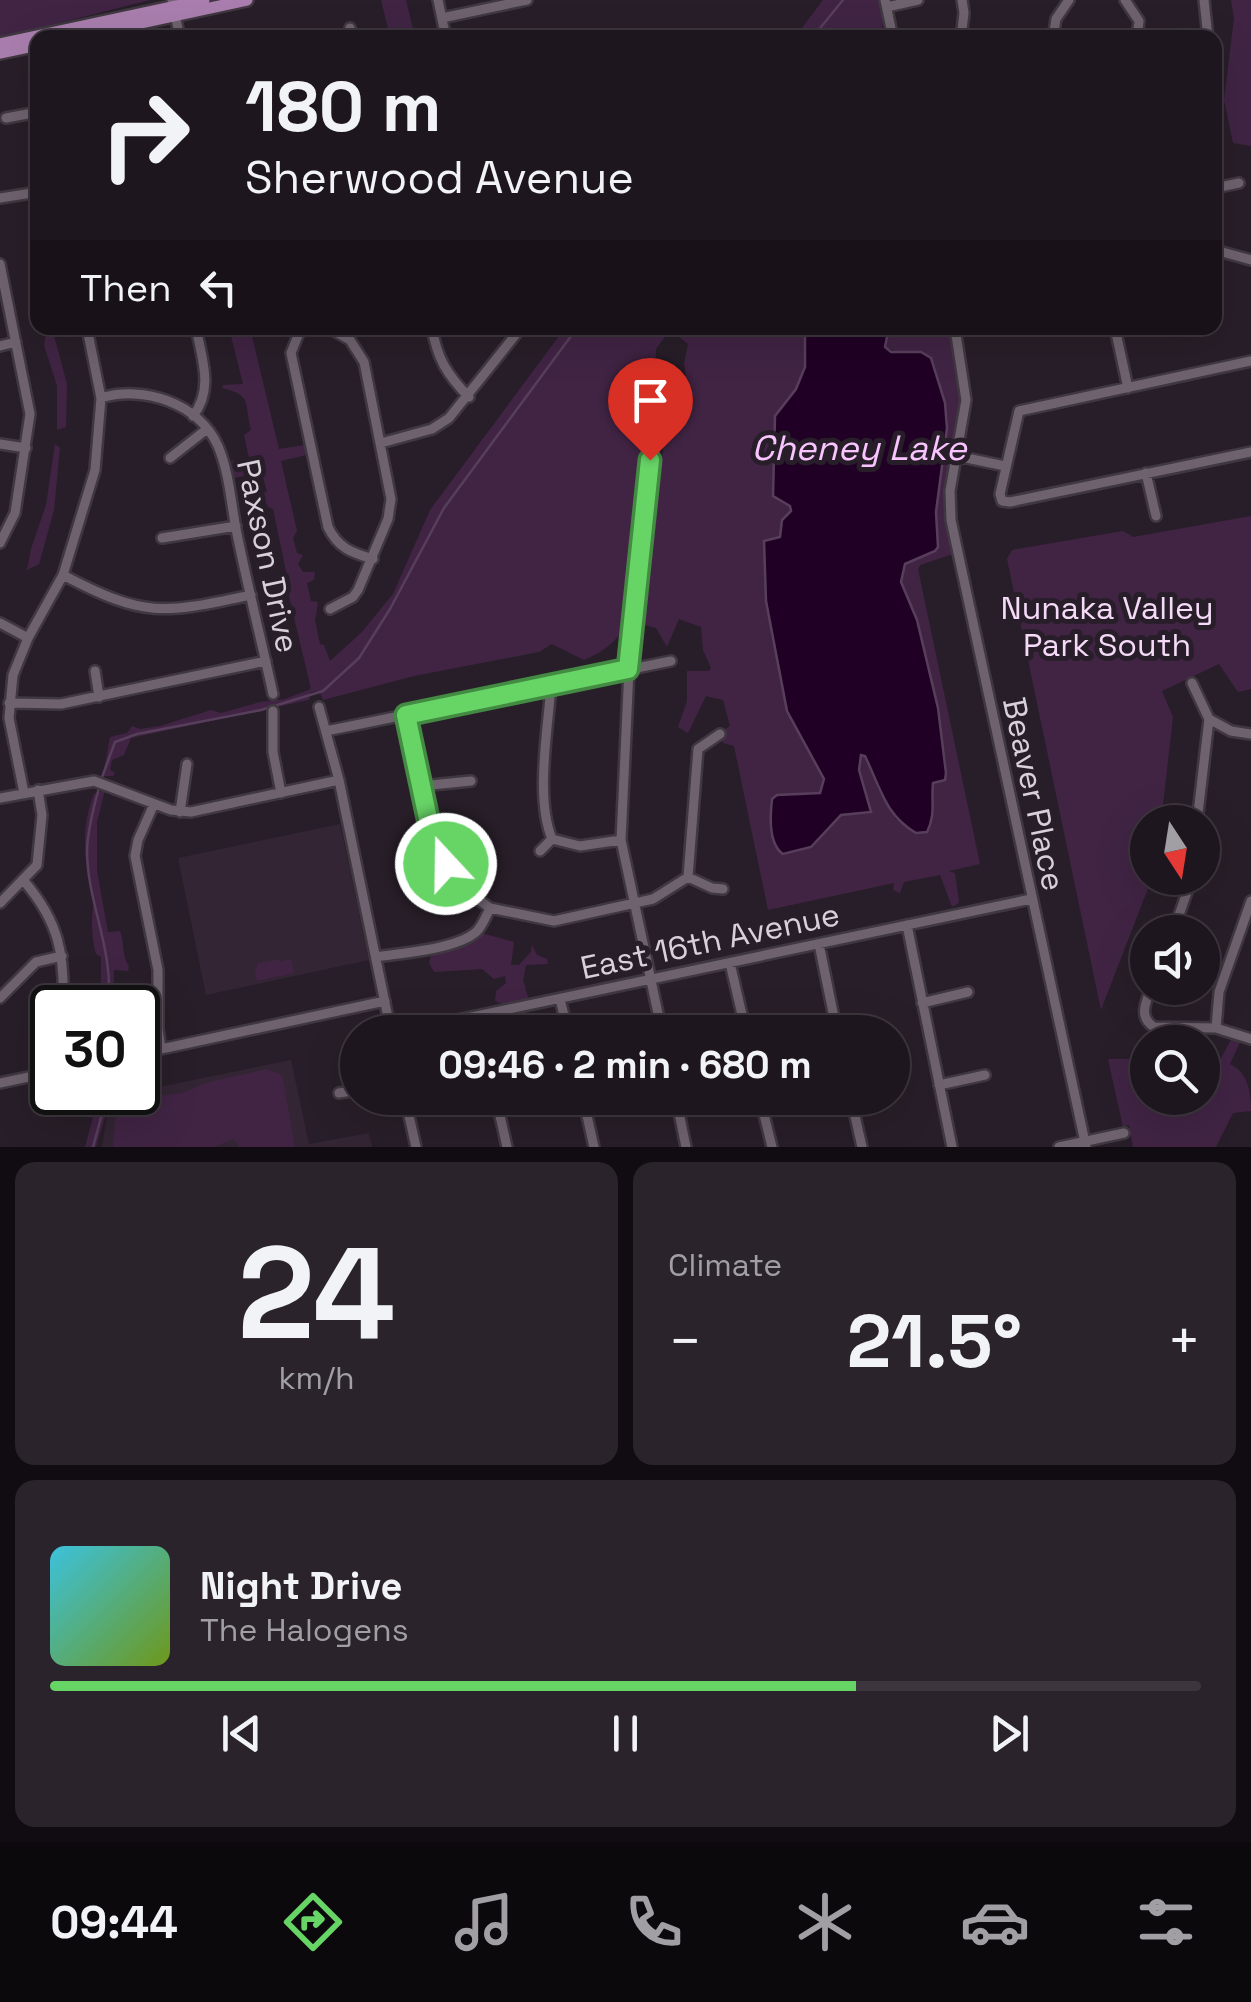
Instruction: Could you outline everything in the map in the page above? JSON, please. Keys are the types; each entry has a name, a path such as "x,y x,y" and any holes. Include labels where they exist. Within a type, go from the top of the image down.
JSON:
{"main road":[{"path":"66,30 204,0"},
{"path":"98,30 174,7 247,0"},
{"path":"0,44 30,38"},
{"path":"0,54 30,47"}],"street":[{"path":"438,0 444,30"},
{"path":"442,18 528,0"},
{"path":"891,30 886,3 918,0"},
{"path":"962,0 962,30"},
{"path":"1054,30 1056,19 1068,0"},
{"path":"1125,0 1139,21 1138,30"},
{"path":"1204,0 1207,30"},
{"path":"6,118 30,114"},
{"path":"1222,187 1240,183"},
{"path":"0,198 30,193"},
{"path":"1222,252 1251,260"},
{"path":"0,265 29,399 15,513 1,538"},
{"path":"24,793 11,734 9,702 13,675 28,638 64,574 95,470 101,398 88,335"},
{"path":"193,416 207,387 197,335"},
{"path":"298,335 291,353 328,527 335,541 350,552 373,558"},
{"path":"330,608 353,596 373,558 390,509 364,362 350,340 341,335"},
{"path":"350,340 353,335"},
{"path":"433,335 436,353 448,375 468,397"},
{"path":"381,443 432,430 449,418 516,335"},
{"name":"Beaver Place","path":"956,335 966,388 950,491 951,520 1084,1145"},
{"path":"1117,335 1128,388"},
{"path":"0,346 16,342"},
{"path":"1251,361 1019,411 1000,494 1002,501 1010,502 1251,452"},
{"name":"Paxson Drive","path":"101,398 120,392 169,401 193,416 218,446 272,694"},
{"path":"654,426 628,669 621,840 658,1015"},
{"path":"170,458 207,429"},
{"path":"0,444 26,448"},
{"path":"957,456 1005,466"},
{"path":"1146,473 1156,516"},
{"path":"162,538 236,526"},
{"path":"64,574 119,603 151,610 191,608 251,595"},
{"path":"0,623 28,638"},
{"path":"326,731 671,661"},
{"path":"9,702 61,704 266,662"},
{"path":"95,671 99,697"},
{"path":"1192,683 1210,719 1231,731 1251,734"},
{"path":"552,685 544,799 545,821 552,838"},
{"path":"319,707 339,780 388,1015"},
{"path":"273,710 273,752 281,792"},
{"path":"406,715 430,828 446,864 464,889 490,908 554,920 653,898 688,877"},
{"path":"1199,805 1210,719"},
{"path":"688,877 698,749 720,734"},
{"path":"180,812 187,764"},
{"path":"0,798 94,780 180,812 339,780"},
{"path":"421,786 471,781"},
{"path":"0,904 39,858 42,816 38,790"},
{"path":"154,804 135,856 158,970 161,1048 385,1001"},
{"path":"552,838 580,846 621,840"},
{"path":"540,850 552,838"},
{"path":"688,877 712,888 723,888"},
{"path":"360,882 373,879"},
{"path":"24,880 52,919 62,956 63,985"},
{"name":"East 16th Avenue","path":"484,1015 1031,899"},
{"path":"1216,1025 1220,992 1251,901"},
{"path":"376,957 435,948 463,939 478,932 490,908"},
{"path":"907,926 952,1147"},
{"path":"818,944 834,1015"},
{"path":"0,998 36,962 62,956"},
{"path":"730,963 742,1015"},
{"path":"922,1003 968,992"},
{"path":"560,999 564,1015"},
{"path":"1220,1029 1251,1040"},
{"path":"939,1084 985,1075"},
{"path":"0,1084 30,1077"},
{"path":"409,1115 416,1147"},
{"path":"500,1115 507,1147"},
{"path":"587,1115 594,1147"},
{"path":"679,1115 686,1147"},
{"path":"764,1115 772,1147"},
{"path":"855,1115 862,1147"},
{"path":"1059,1147 1084,1145 1124,1133"}],"shaded area":[{"path":"340,824 369,960 206,995 178,858"},
{"path":"291,1060 309,1144 369,1133 372,1147 102,1147 107,1115 160,1115 160,1087"}],"green space":[{"path":"0,0 150,0 30,30 0,38"},
{"path":"381,0 406,0 413,30 388,30"},
{"path":"823,0 880,0 882,28 800,30"},
{"path":"1231,0 1251,0 1251,146 1233,143 1224,100 1234,18"},
{"path":"46,335 54,335 67,384 66,427 57,430 57,386 44,345"},
{"path":"231,335 252,335 279,449 305,445 306,455 281,461 297,531 293,538 297,553 303,555 298,564 303,572 315,572 314,580 307,583 311,601 318,602 315,620 320,644 330,661 361,633 393,594 430,510 560,335 666,335 656,349 655,391 644,408 645,453 632,614 624,629 606,647 584,660 552,644 539,652 414,676 323,700 319,691 311,692 309,700 131,738 124,755 112,760 113,776 103,776 110,737 127,733 132,726 160,726 211,710 221,713 285,699 311,689 273,509 263,497 248,502 249,496 267,492 262,473 234,478 231,461 249,458 244,435 251,430 243,397 222,388 243,384"},
{"path":"676,335 805,335 805,367 796,389 775,416 773,496 790,506 791,511 782,520 781,537 764,541 787,711 824,779 820,793 777,795 811,847 841,815 870,813 859,770 861,755 896,820 933,792 934,783 945,780 938,708 917,620 901,581 905,564 936,512 948,419 935,367 885,347 890,335 951,335 960,391 960,416 945,490 953,554 918,569 980,864 949,871 955,873 959,903 952,907 940,875 904,882 900,893 893,890 894,883 768,910 734,746 723,743 720,732 730,726 723,700 706,696 688,733 678,727 687,701 687,671 711,668 703,650 701,627 679,619 667,647 656,628 637,623 640,598 649,575 655,499 669,413 687,382 684,364 688,344"},
{"path":"55,444 60,448 54,510 39,564 27,570 46,505"},
{"name":"Nunaka Valley Park South","path":"1251,516 1251,689 1238,692 1219,664 1162,691 1173,717 1163,805 1130,805 1130,895 1145,895 1138,915 1130,915 1130,935 1101,1010 1007,559 1012,550 1123,531 1133,537"},
{"path":"105,790 97,822 97,871 108,932 120,931 129,966 128,971 114,970 114,985 101,985 101,957 93,943 95,901 88,875 85,834 94,794"},
{"path":"482,933 514,942 511,965 519,965 532,945 537,955 547,959 548,964 526,965 523,980 529,1000 505,1005 495,1001 496,991 506,983 505,976 494,979 482,969 434,972 429,963 432,952 461,945"},
{"path":"291,959 294,973 257,981 258,963"},
{"path":"1233,1036 1241,1040 1230,1064 1247,1083 1251,1111 1233,1113 1216,1147 1133,1147 1129,1125 1123,1127 1108,1059 1130,1059 1130,1115 1220,1115 1220,1060"},
{"path":"267,1069 282,1075 295,1147 240,1147 233,1139 214,1147 113,1147 116,1115 160,1115 160,1096 182,1093 209,1082"},
{"path":"94,1115 106,1115 96,1147 85,1147"}],"water":[{"name":"Cheney Lake","path":"805,335 890,335 885,347 891,352 921,352 931,358 945,403 947,428 936,512 938,547 905,564 901,582 917,620 938,708 946,773 945,780 933,783 927,832 916,833 890,809 865,756 861,755 859,770 871,812 841,815 811,847 783,854 772,837 772,799 777,795 820,793 824,779 787,711 766,601 764,541 780,537 782,520 791,511 790,506 773,496 775,416 796,389 805,367"}],"waterway":[{"path":"819,30 843,0"},
{"path":"101,780 115,742 137,734 261,710 323,691 359,658 444,508 572,335"},
{"path":"99,788 91,819 88,870 109,985"},
{"path":"93,1147 102,1115"}],"route":[{"path":"446,864 430,828 406,715 628,669 650,460"}]}
